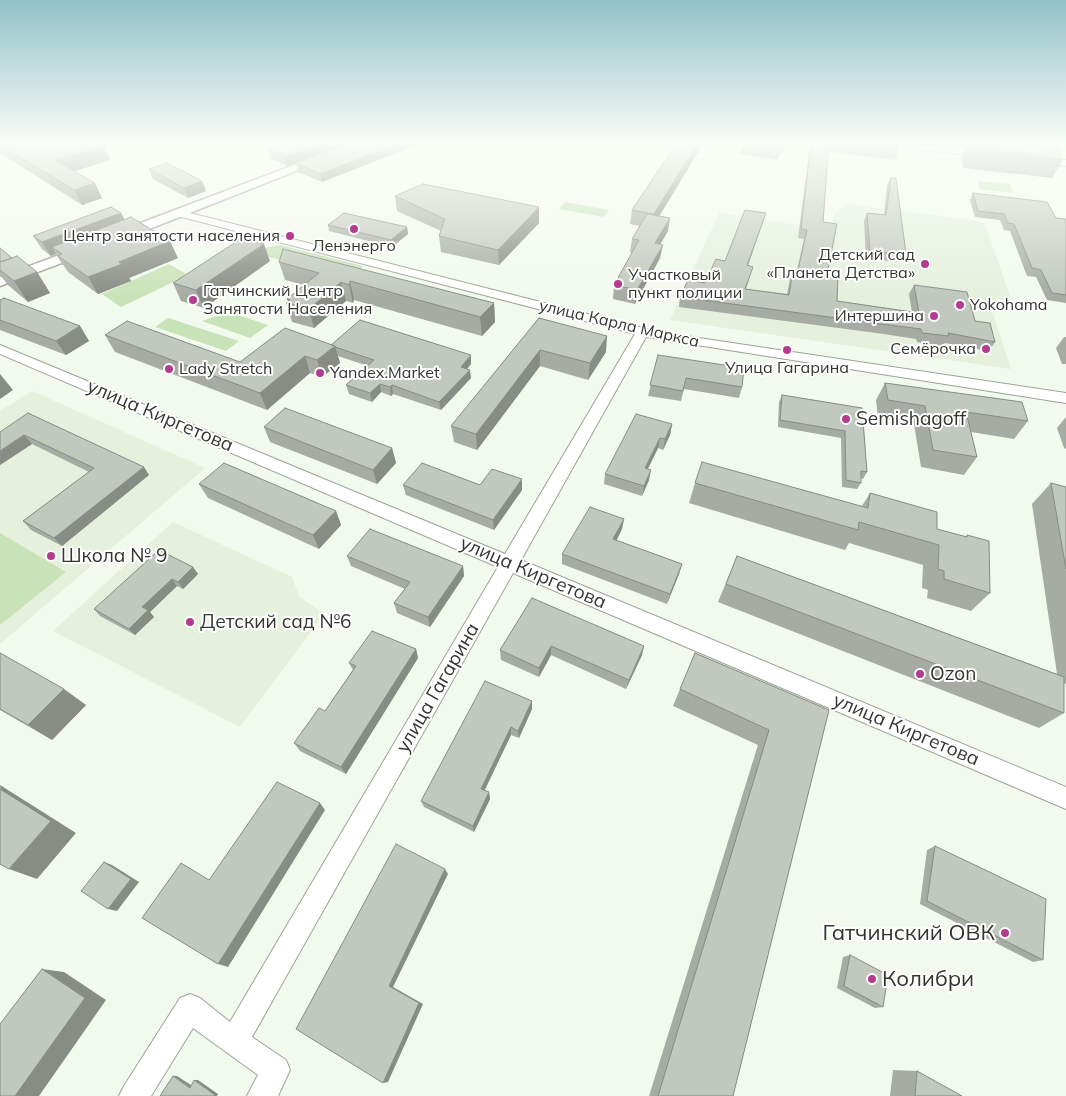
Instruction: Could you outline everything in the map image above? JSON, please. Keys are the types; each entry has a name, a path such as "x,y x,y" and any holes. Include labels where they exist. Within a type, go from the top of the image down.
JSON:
{"street":[{"path":"0,282 225,195"},
{"name":"улица Карла Маркса","path":"178,213 642,333 1066,398"},
{"name":"улица Гагарина","path":"234,1042 642,333"},
{"name":"улица Киргетова","path":"0,349 1066,798"},
{"path":"134,1096 190,1008 234,1042 276,1070 262,1096"}],"shaded area":[{"path":"847,204 978,221 985,224 1012,302 997,301 989,304 981,299 972,302 993,314 1011,369 670,320 719,213 832,230 834,214"},
{"name":"Школа № 9","path":"32,391 205,468 0,644 0,411"},
{"name":"Детский сад №6","path":"173,522 292,577 299,596 324,614 240,727 53,631"}],"green space":[{"path":"565,202 609,210 603,217 559,209"},
{"path":"280,245 363,266 354,275 343,277 269,257 265,248"},
{"path":"169,264 188,275 121,307 102,294"},
{"path":"229,312 268,325 250,338 202,321"},
{"path":"168,318 239,341 226,351 155,327"},
{"path":"0,533 66,572 0,625"}],"building":[{"path":"479,195 539,207 498,250 439,236 445,219 395,196"},
{"path":"642,195 666,195 654,214 632,210"},
{"path":"805,195 825,195 823,222 837,224 827,275 838,277 837,301 919,313 914,285 967,292 975,321 990,323 995,342 948,333 949,336 922,333 921,329 680,297 688,280 705,283 716,259 725,261 745,210 766,213 747,265 753,267 745,289 789,295 793,270 798,270 807,230 801,229"},
{"path":"889,195 898,195 906,254 870,251 867,213 886,215"},
{"path":"974,195 991,195 1047,202 1056,218 1066,219 1066,295 1052,293 1041,270 1032,268 1014,224 1008,223 1004,214 978,211"},
{"path":"111,207 121,213 42,242 33,236"},
{"path":"344,213 407,227 391,240 328,225"},
{"path":"647,214 670,218 655,243 663,245 637,290 614,285 639,240 632,239"},
{"path":"131,217 170,241 119,262 122,264 88,277 58,256 62,254 52,247"},
{"path":"242,238 264,244 196,290 173,283"},
{"path":"0,248 12,258 0,262"},
{"path":"283,249 494,303 480,317 350,281 349,285 341,282 309,309 286,303 290,300 287,299 319,273 279,262"},
{"path":"17,256 37,272 14,281 0,270 0,262"},
{"path":"4,298 80,326 56,341 0,320 0,300"},
{"path":"539,318 607,336 590,363 540,350 476,434 451,426"},
{"path":"360,320 471,355 461,367 470,370 439,402 392,385 390,387 380,384 370,393 346,385 374,360 331,345"},
{"path":"127,321 240,362 285,328 335,346 317,360 305,356 260,393 105,335"},
{"path":"658,355 744,368 742,387 686,378 683,391 650,385"},
{"path":"885,383 1022,402 1028,421 966,412 977,457 933,450 925,406 888,400"},
{"path":"782,395 862,408 867,472 861,471 861,483 846,480 845,431 780,420"},
{"path":"285,408 392,448 373,470 264,427"},
{"path":"28,413 144,467 54,538 23,521 94,468 24,435 0,451 0,432"},
{"path":"636,414 672,424 665,439 660,438 645,468 651,470 644,486 605,474"},
{"path":"702,462 868,508 870,493 937,512 937,529 989,541 990,593 944,579 944,571 938,569 939,545 859,522 858,530 695,483"},
{"path":"224,463 336,511 313,535 199,484"},
{"path":"422,463 480,485 492,469 522,479 493,520 403,485"},
{"path":"1051,483 1066,487 1066,569"},
{"path":"590,507 624,519 613,539 682,564 670,594 562,554"},
{"path":"370,529 463,566 428,617 394,603 410,582 347,556"},
{"path":"159,550 193,567 178,582 172,579 142,607 148,610 129,629 94,609"},
{"path":"737,556 1064,677 1064,713 726,584"},
{"path":"532,598 644,646 629,680 551,646 539,668 500,650"},
{"path":"372,631 416,649 341,767 294,743 319,708 325,711 356,666 349,663"},
{"path":"0,653 64,689 28,725 0,709"},
{"path":"695,653 829,710 733,1096 658,1096 769,730 680,689"},
{"path":"485,681 532,701 518,731 511,727 481,789 489,792 473,826 421,801"},
{"path":"277,782 320,803 218,964 142,918 181,863 209,880"},
{"path":"0,789 51,821 9,869 0,864"},
{"path":"396,844 445,869 389,986 419,1003 383,1083 296,1029"},
{"name":"Гатчинский ОВК","path":"935,846 1046,899 1043,960 927,901"},
{"path":"104,862 131,879 108,909 81,891"},
{"path":"850,955 888,975 883,1007 844,986"},
{"path":"42,969 85,998 15,1096 0,1096 0,1024"},
{"path":"917,1071 962,1096 915,1096"},
{"path":"173,1076 190,1088 194,1080 215,1095 160,1096"}],"place":[{"name":"Ленэнерго","path":"354,229"},
{"name":"Центр занятости населения","path":"290,236"},
{"name":"Детский сад «Планета Детства»","path":"925,264"},
{"name":"Участковый пункт полиции","path":"618,284"},
{"name":"Гатчинский Центр Занятости Населения","path":"193,300"},
{"name":"Yokohama","path":"960,305"},
{"name":"Интершина","path":"934,316"},
{"name":"Семёрочка","path":"986,349"},
{"name":"Улица Гагарина","path":"787,350"},
{"name":"Lady Stretch","path":"169,369"},
{"name":"Yandex.Market","path":"320,373"},
{"name":"Semishagoff","path":"846,419"},
{"name":"Школа № 9","path":"51,556"},
{"name":"Детский сад №6","path":"190,622"},
{"name":"Ozon","path":"920,674"},
{"name":"Гатчинский ОВК","path":"1005,933"},
{"name":"Колибри","path":"872,979"}]}
